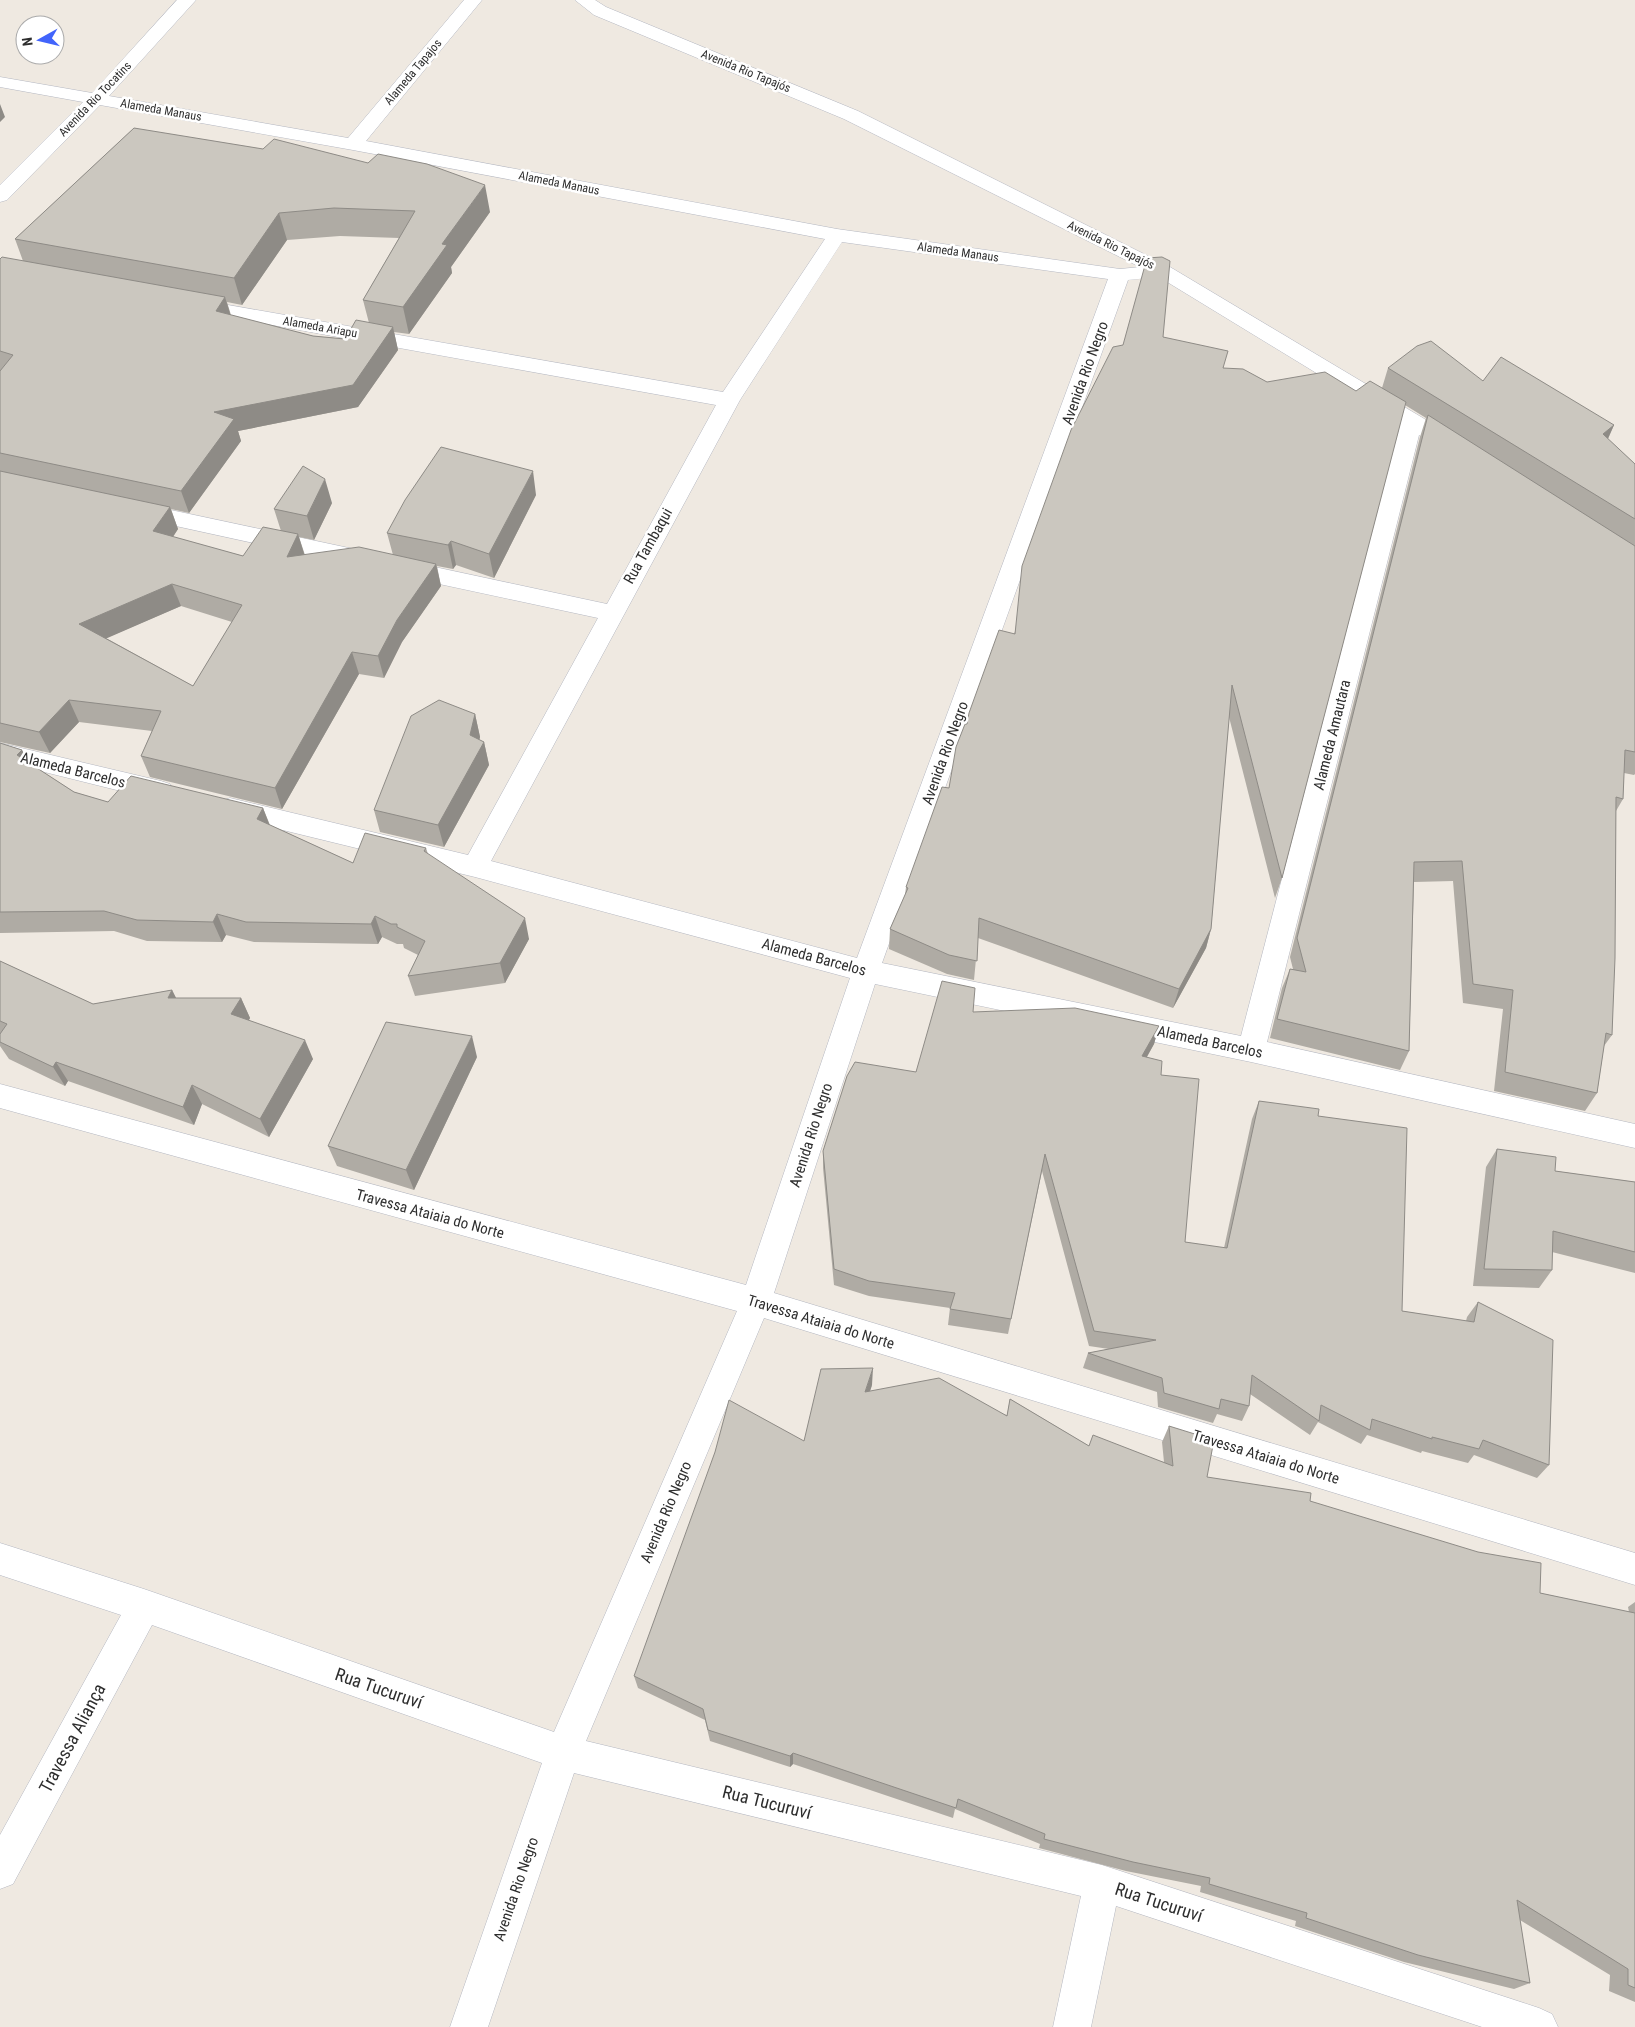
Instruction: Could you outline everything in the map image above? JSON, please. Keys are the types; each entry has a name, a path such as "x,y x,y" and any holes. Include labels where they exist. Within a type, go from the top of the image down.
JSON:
{"street":[{"name":"Avenida Rio Tocatins","path":"0,196 96,99 187,0"},
{"name":"Alameda Tapajos","path":"353,144 473,0"},
{"name":"Avenida Rio Tapajós","path":"584,0 600,11 851,115 1163,271 1412,420 1470,457"},
{"name":"Alameda Manaus","path":"0,82 353,144 837,235 1120,275"},
{"name":"Rua Tambaqui","path":"475,867 729,400 837,235"},
{"path":"1120,275 1163,271"},
{"name":"Avenida Rio Negro","path":"469,2027 562,1752 756,1302 866,971 1120,275"},
{"name":"Alameda Ariapu","path":"175,301 729,400"},
{"name":"Alameda Amautara","path":"1251,1050 1412,420"},
{"path":"114,506 612,613"},
{"name":"Alameda Barcelos","path":"0,752 475,867 866,971 1251,1050 1635,1136"},
{"name":"Travessa Ataiaia do Norte","path":"0,1096 756,1302 1635,1569"},
{"name":"Rua Tucuruví","path":"0,1559 144,1606 562,1752 1102,1883 1539,2027"},
{"name":"Travessa Aliança","path":"0,1871 144,1606"},
{"path":"1072,2027 1102,1883"}],"building":[{"path":"134,128 263,149 274,139 368,163 378,154 427,164 485,185 442,244 447,245 403,307 363,300 415,211 334,208 279,213 234,278 15,239"},
{"path":"2,257 225,297 216,311 313,336 345,339 356,320 393,327 353,385 214,412 234,419 181,491 0,453 0,371 13,355 0,351 0,259"},
{"path":"1162,257 1170,261 1163,337 1228,351 1223,368 1243,369 1267,382 1325,372 1356,391 1370,381 1406,402 1282,878 1232,685 1211,929 1179,989 979,918 977,961 949,955 890,929 908,888 906,887 942,787 949,788 956,747 965,724 967,724 969,713 999,630 1015,634 1022,566 1071,430 1113,347 1123,345 1147,258"},
{"path":"1431,341 1483,381 1501,357 1614,425 1603,434 1635,464 1635,519 1388,368 1417,346"},
{"path":"1428,415 1635,546 1635,752 1625,750 1623,799 1616,797 1615,958 1612,1035 1606,1033 1597,1093 1505,1072 1513,990 1473,984 1462,861 1414,862 1409,1051 1277,1019 1290,969 1306,972 1297,938"},
{"path":"441,447 533,471 489,554 451,541 448,545 387,533 405,500"},
{"path":"303,466 325,479 307,516 274,509"},
{"path":"0,471 170,507 153,531 243,556 263,527 298,534 287,557 359,547 436,564 397,620 378,656 352,652 275,788 141,756 161,711 69,700 39,732 0,723","holes":["172,584 242,605 193,686 79,624"]},
{"path":"439,700 475,714 470,735 484,742 438,825 374,810 411,716"},
{"path":"0,743 22,750 17,755 74,792 108,802 131,776 263,808 257,819 353,863 365,833 426,848 424,851 525,918 500,963 408,976 425,941 397,927 397,924 391,924 375,916 371,924 246,922 217,914 213,922 137,920 104,911 0,912"},
{"path":"0,961 93,1004 172,990 168,998 241,998 231,1014 305,1040 260,1119 192,1085 183,1107 56,1062 53,1067 0,1042 0,1034 7,1024 0,1021"},
{"path":"942,981 975,988 973,1012 1075,1008 1159,1026 1142,1056 1162,1061 1161,1075 1199,1079 1185,1242 1227,1248 1259,1101 1319,1109 1318,1116 1407,1128 1402,1311 1474,1322 1478,1302 1553,1340 1549,1465 1483,1440 1479,1449 1432,1437 1432,1439 1372,1419 1370,1430 1321,1405 1319,1421 1252,1375 1249,1406 1221,1399 1219,1409 1164,1393 1162,1378 1088,1353 1156,1340 1094,1331 1045,1154 1011,1319 950,1309 955,1293 869,1281 834,1269 823,1151 847,1076 855,1062 916,1072"},
{"path":"386,1022 472,1036 406,1170 328,1146"},
{"path":"1497,1149 1556,1157 1555,1171 1635,1182 1635,1252 1553,1231 1552,1270 1484,1269"},
{"path":"873,1368 865,1392 939,1378 1007,1416 1010,1399 1089,1446 1093,1435 1173,1466 1169,1426 1214,1440 1207,1477 1311,1493 1310,1501 1478,1552 1541,1563 1540,1593 1635,1613 1635,1988 1628,1985 1628,1969 1517,1900 1530,1983 1418,1955 1306,1918 1307,1913 1209,1884 1210,1878 1133,1862 1044,1839 1045,1834 958,1799 956,1808 793,1753 790,1756 708,1730 703,1709 634,1676 715,1452 729,1400 804,1441 821,1369"}]}
